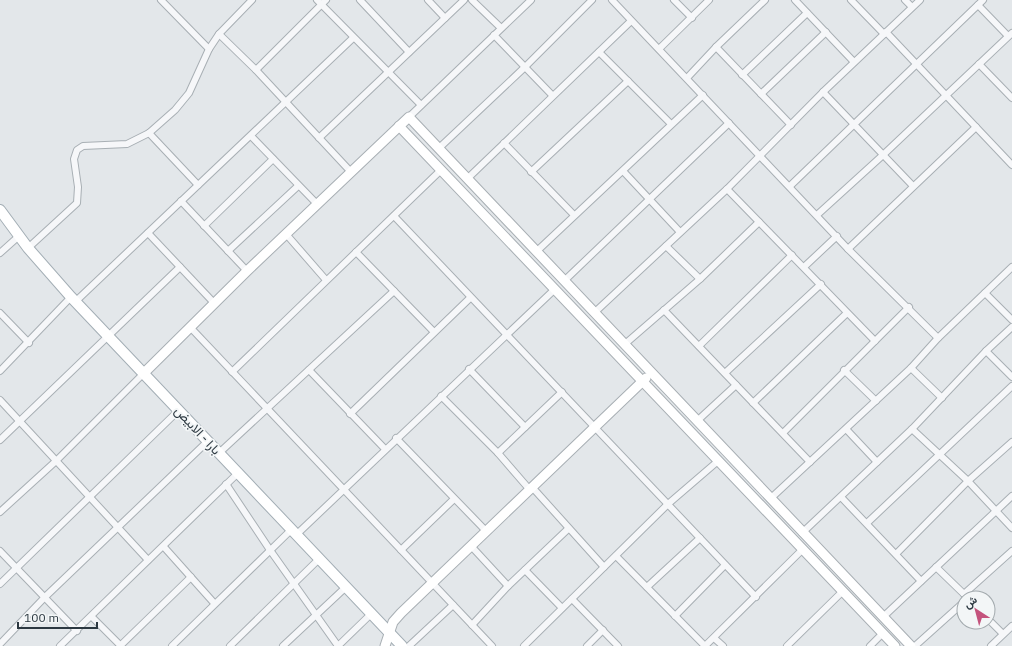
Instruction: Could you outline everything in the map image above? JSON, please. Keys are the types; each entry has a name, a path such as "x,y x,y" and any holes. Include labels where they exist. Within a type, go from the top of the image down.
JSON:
{"main road":[{"path":"144,373 247,271 409,117 911,646"},
{"path":"399,126 895,646"},
{"name":"بارا - الابيض","path":"0,210 28,248 73,299 402,646"},
{"path":"385,646 388,632 393,622 652,373"}],"street":[{"path":"161,0 209,49"},
{"path":"28,248 77,203 78,187 74,159 77,150 83,146 127,144 149,133 175,110 189,92 209,49 218,34 252,0"},
{"path":"360,0 409,52"},
{"path":"428,0 445,18"},
{"path":"319,138 464,0"},
{"path":"472,0 501,28"},
{"path":"409,117 531,0"},
{"path":"438,148 525,67 592,0"},
{"path":"612,0 688,78 848,249 909,307 938,338"},
{"path":"674,0 692,18"},
{"path":"659,49 709,0"},
{"path":"688,78 716,47 765,0"},
{"path":"795,0 854,62"},
{"path":"850,0 917,65 1012,165"},
{"path":"905,0 912,7"},
{"path":"594,313 727,189 823,92 920,0"},
{"path":"790,186 983,0"},
{"path":"256,70 321,1 353,38 421,105"},
{"path":"817,215 1010,35 978,5"},
{"path":"742,74 807,13"},
{"path":"467,179 631,20"},
{"path":"762,94 826,32"},
{"path":"218,34 256,70 351,172"},
{"path":"494,35 552,95"},
{"path":"0,371 73,299 148,233 353,38"},
{"path":"716,47 791,125"},
{"path":"599,52 671,124"},
{"path":"979,64 1012,98"},
{"path":"531,172 628,81"},
{"path":"823,92 913,186"},
{"path":"537,252 703,95"},
{"path":"564,281 650,201 729,123"},
{"path":"848,249 976,127"},
{"path":"149,133 198,185"},
{"path":"251,136 317,204"},
{"path":"504,143 574,216"},
{"path":"204,226 273,159"},
{"path":"232,372 441,170"},
{"path":"623,171 680,232"},
{"path":"228,251 298,186"},
{"path":"727,189 875,341"},
{"path":"182,201 247,271"},
{"path":"394,216 470,298 596,427 756,597"},
{"path":"625,344 700,280 759,222"},
{"path":"148,233 215,304"},
{"path":"286,234 326,280"},
{"path":"0,253 19,236"},
{"path":"804,267 837,236"},
{"path":"666,246 700,280"},
{"path":"356,252 434,332"},
{"path":"699,346 792,255"},
{"path":"0,440 180,267"},
{"path":"770,499 911,368 938,338 1012,267"},
{"path":"725,374 821,284"},
{"path":"172,646 179,644 214,604 270,550 343,490 396,438 555,289"},
{"path":"219,453 394,291"},
{"path":"985,293 1012,320"},
{"path":"350,414 470,298"},
{"path":"783,433 844,370 909,307"},
{"path":"664,310 810,462"},
{"path":"0,313 29,343"},
{"path":"753,403 847,313"},
{"path":"190,327 492,646"},
{"path":"802,532 912,429 986,351 1012,327"},
{"path":"986,351 1012,377"},
{"path":"911,368 942,398"},
{"path":"309,370 385,450"},
{"path":"469,370 525,427"},
{"path":"844,370 876,401"},
{"path":"0,512 56,461 144,373"},
{"path":"697,421 736,385"},
{"path":"867,523 1012,386"},
{"path":"498,453 562,392"},
{"path":"441,396 498,453 604,567"},
{"path":"0,400 148,560"},
{"path":"0,584 179,410"},
{"path":"846,429 877,462"},
{"path":"912,429 968,481 1012,528"},
{"path":"396,438 487,532"},
{"path":"0,644 45,597 208,441"},
{"path":"896,554 968,481 1012,442"},
{"path":"524,646 668,504 718,461"},
{"path":"60,646 92,617 148,560 164,547 226,484 238,474"},
{"path":"226,484 270,550 295,583 338,646 371,614"},
{"path":"883,617 1012,496"},
{"path":"841,497 921,581"},
{"path":"401,550 454,499"},
{"path":"472,625 508,586 568,529"},
{"path":"647,587 700,538"},
{"path":"164,547 214,604"},
{"path":"472,547 508,586"},
{"path":"616,556 705,646 803,549"},
{"path":"0,551 76,630"},
{"path":"972,590 1012,551"},
{"path":"230,646 319,559"},
{"path":"675,616 725,565"},
{"path":"936,567 960,590"},
{"path":"525,570 562,608"},
{"path":"110,646 119,644 191,577"},
{"path":"283,646 346,587"},
{"path":"787,646 843,591"},
{"path":"572,599 618,646"},
{"path":"409,646 453,605"},
{"path":"915,646 956,609"},
{"path":"92,617 119,644"},
{"path":"991,646 1012,626"},
{"path":"996,627 1003,634"},
{"path":"587,646 603,630"},
{"path":"870,646 883,633"},
{"path":"714,638 723,646"},
{"path":"67,646 68,639"}]}
